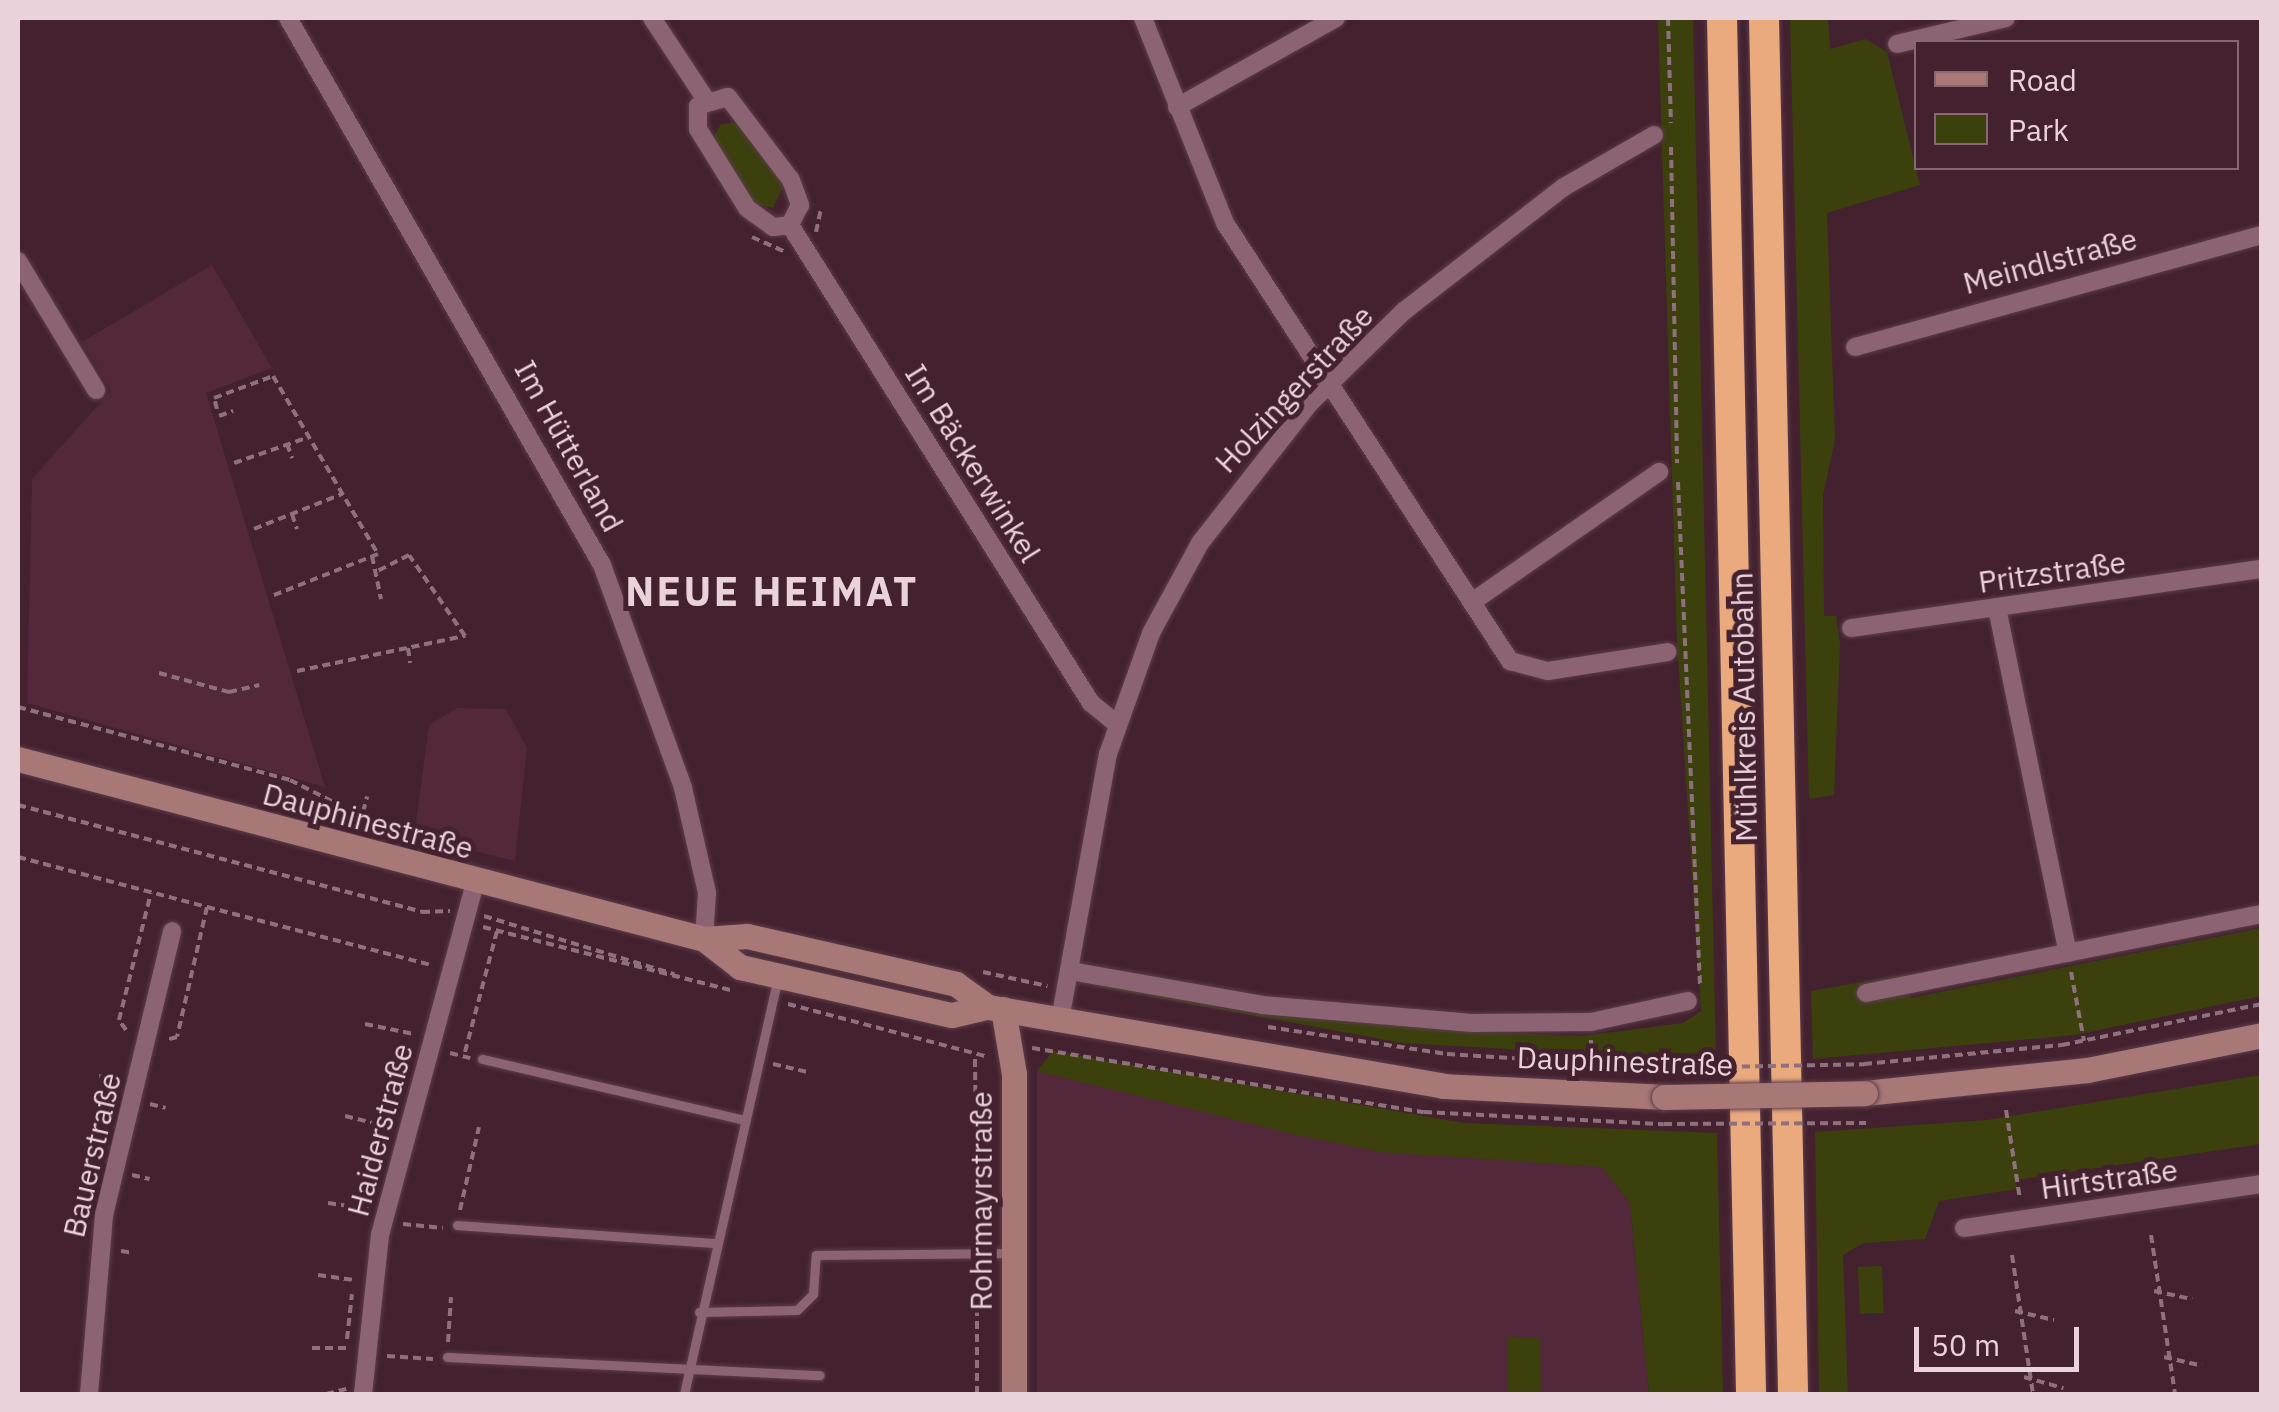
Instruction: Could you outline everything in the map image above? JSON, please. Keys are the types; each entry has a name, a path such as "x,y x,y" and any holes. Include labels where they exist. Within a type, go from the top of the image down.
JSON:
{"highway":[{"name":"Mühlkreis Autobahn","path":"1722,18 1751,1394"},
{"name":"Mühlkreis Autobahn","path":"1764,18 1794,1394"}],"main road":[{"name":"Dauphinestraße","path":"18,759 475,883 704,939 747,936 956,984 996,1008"},
{"name":"Dauphinestraße","path":"704,939 776,988 952,1014 996,1008 1444,1086 1664,1097 1865,1093 2086,1070 2262,1035"},
{"name":"Rohrmayrstraße","path":"996,1008 1011,1052 1014,1394"}],"street":[{"name":"Im Hütterland","path":"288,18 598,555 683,788 707,893 704,939"},
{"path":"652,18 706,100 741,106 791,180 800,205 790,225 773,227 747,208 698,129 695,113 706,100"},
{"path":"1143,18 1216,207 1472,602 1526,671 1668,652"},
{"path":"1177,107 1336,18"},
{"path":"1897,44 2006,18"},
{"name":"Holzingerstraße","path":"1060,1020 1117,724 1200,543 1330,384 1461,262 1654,136"},
{"name":"Im Bäckerwinkel","path":"790,225 1091,703 1117,724"},
{"name":"Meindlstraße","path":"1855,347 2262,236"},
{"path":"18,260 96,390"},
{"path":"1472,602 1659,472"},
{"name":"Pritzstraße","path":"1851,628 2262,569"},
{"path":"1997,608 2068,953"},
{"name":"Haiderstraße","path":"363,1394 355,1351 383,1222 475,883"},
{"path":"1866,993 2262,914"},
{"name":"Bauerstraße","path":"88,1394 101,1230 172,932"},
{"name":"Dauphinestraße","path":"1070,971 1262,1005 1472,1023 1591,1022 1688,1001"},
{"name":"Hirtstraße","path":"1964,1228 2262,1184"}],"lane":[{"path":"684,1394 684,1375 776,988"},
{"path":"482,1059 744,1120"},
{"path":"457,1225 716,1243"},
{"path":"699,1312 798,1310 813,1294 816,1256 1014,1253"},
{"path":"446,1357 684,1375 820,1375"}],"path":[{"path":"1668,18 1678,574 1691,648 1703,980 1688,1001"},
{"path":"746,230 770,252 792,250"},
{"path":"233,411 218,412 214,398 273,376 342,494 372,556 381,599"},
{"path":"234,463 309,437"},
{"path":"287,444 292,458"},
{"path":"254,529 342,494"},
{"path":"292,514 298,529"},
{"path":"274,594 372,556"},
{"path":"297,671 465,636 409,556 376,572"},
{"path":"408,648 410,663"},
{"path":"159,673 229,692 258,685"},
{"path":"18,707 274,774 402,837"},
{"path":"362,814 367,798"},
{"path":"18,805 422,912 467,915 658,962 678,977"},
{"path":"18,857 152,893"},
{"path":"207,907 432,965"},
{"path":"467,915 497,931 678,977 776,988 955,1045 975,1059 1048,1044 1424,1112 1664,1124 1866,1123"},
{"path":"465,1052 497,931"},
{"path":"2068,953 2084,1041"},
{"path":"1039,984 1050,971"},
{"path":"1249,1024 1592,1065 1664,1068 1864,1064 2084,1041 2262,1004"},
{"path":"366,1024 414,1034"},
{"path":"431,1048 482,1059"},
{"path":"1591,1048 1592,1065"},
{"path":"975,1059 977,1394"},
{"path":"758,1060 808,1072"},
{"path":"99,1076 121,1081"},
{"path":"145,1103 166,1108"},
{"path":"2006,1110 2023,1220"},
{"path":"344,1116 390,1127"},
{"path":"383,1222 457,1225 479,1127"},
{"path":"127,1174 150,1179"},
{"path":"328,1203 369,1209"},
{"path":"2151,1235 2175,1394"},
{"path":"2012,1256 2027,1377 2033,1394"},
{"path":"318,1275 354,1280"},
{"path":"2157,1290 2192,1299"},
{"path":"312,1348 446,1357 447,1305 451,1297"},
{"path":"2018,1311 2054,1320"},
{"path":"2167,1357 2202,1366"},
{"path":"2027,1377 2063,1388"}],"shaded area":[{"path":"212,265 272,368 206,393 325,787 27,703 32,479 111,391 82,342"},
{"path":"457,708 506,709 527,748 515,861 414,836 429,725"},
{"path":"1037,1071 1381,1151 1602,1167 1630,1203 1649,1394 1037,1394"}],"green space":[{"path":"1658,18 1693,18 1716,1061 1403,1043 1087,985 1478,1032 1583,1036 1683,1023 1701,1011 1677,642"},
{"path":"1790,18 1828,18 1830,49 1865,39 1887,52 1920,185 1827,213 1835,439 1823,496 1824,616 1836,616 1840,644 1834,795 1809,799"},
{"path":"738,122 784,185 773,208 753,204 713,138 721,124"},
{"path":"2261,928 2261,996 2075,1035 1813,1059 1811,991 1907,974 1910,998"},
{"path":"1053,1051 1464,1123 1717,1133 1723,1394 1649,1394 1630,1203 1602,1167 1381,1152 1296,1135 1037,1071"},
{"path":"2261,1075 2261,1144 2016,1180 2017,1189 1939,1201 1925,1239 1863,1243 1843,1255 1848,1394 1819,1394 1815,1132 1987,1120"},
{"path":"1882,1266 1884,1313 1860,1314 1858,1267"},
{"path":"1540,1337 1541,1394 1508,1394 1507,1338"}],"district":[{"name":"NEUE HEIMAT","path":"772,591"}]}
